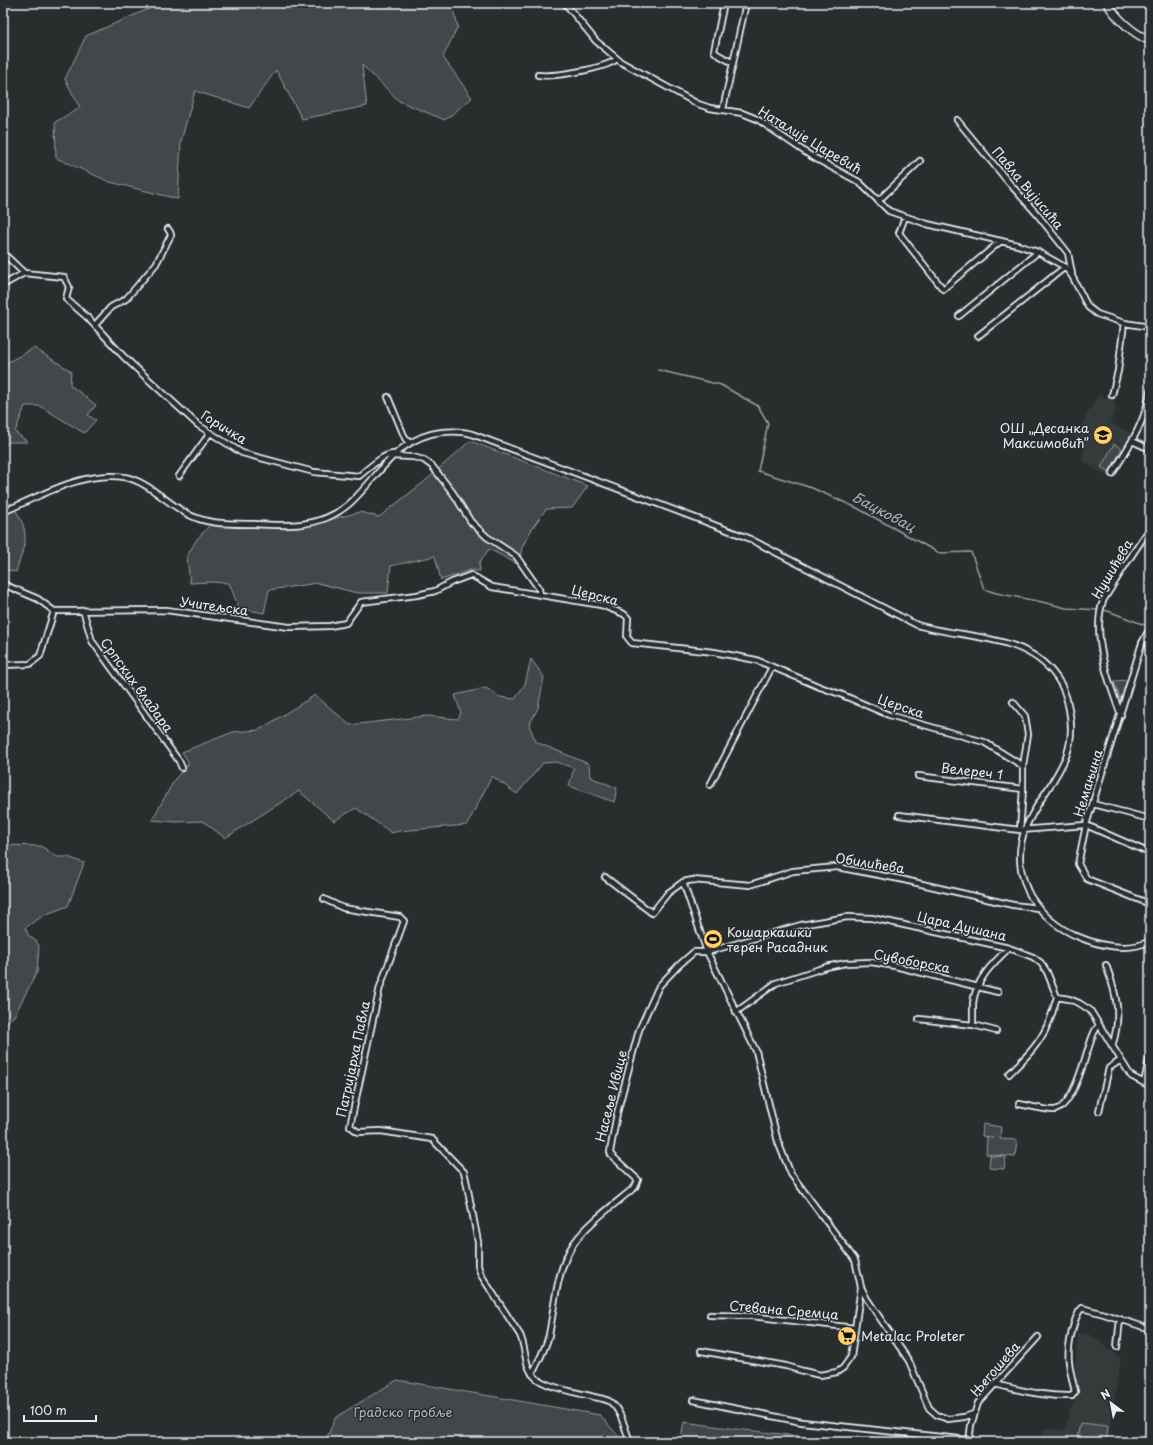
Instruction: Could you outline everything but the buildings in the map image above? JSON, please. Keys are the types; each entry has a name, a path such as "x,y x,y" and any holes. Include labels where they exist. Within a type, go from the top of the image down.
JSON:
{"main road":[{"path":"1106,3 1124,24 1135,33 1150,41"}],"street":[{"name":"Наталије Царевић","path":"564,3 596,41 617,59 698,104 710,108 742,113 757,119 811,156 859,182 889,212 927,224 1018,245 1038,252 1065,267 1072,276 1088,307 1097,314 1124,323 1150,326"},
{"path":"724,3 714,51 733,63"},
{"path":"723,109 746,3"},
{"path":"538,75 550,75 601,66 611,63 617,59"},
{"name":"Павла Вујисића","path":"957,120 1068,253 1072,276"},
{"path":"878,201 920,161"},
{"path":"905,217 899,232 943,289 1001,241"},
{"path":"95,325 111,307 126,299 156,264 171,235 168,229"},
{"path":"959,316 1038,252"},
{"path":"3,253 24,273 3,286"},
{"path":"978,336 1065,267"},
{"name":"Горичка","path":"24,273 64,277 69,287 66,299 95,325 130,362 198,426 242,453 314,472 360,476 384,456 389,454 393,455"},
{"path":"1112,395 1118,370 1124,323"},
{"path":"1112,474 1132,441 1148,405 1150,392"},
{"path":"388,397 409,443"},
{"path":"3,512 45,493 85,479 102,476 125,477 152,490 183,512 206,521 217,523 248,524 305,524 322,520 348,505 359,495 393,455 409,443 423,436 436,432 461,431 472,434 746,537 917,625 929,629 1002,642 1016,646 1039,659 1057,678 1063,689 1071,721 1071,736 1068,752 1061,767 1022,830"},
{"path":"179,476 210,433"},
{"path":"1132,441 1150,449"},
{"path":"393,455 413,456 424,460 432,466 453,492 471,522 488,537 516,556 539,589 540,594"},
{"name":"Нушићева","path":"1121,715 1112,692 1102,653 1099,624 1100,613 1104,601 1118,576 1150,529"},
{"name":"Церска","path":"418,595 435,590 471,575 492,587 601,605 624,614 628,618 627,636 632,643 714,652 756,660 820,688 840,694 889,715 984,742 1023,766"},
{"path":"3,584 38,599 54,610 40,656 30,664 3,665"},
{"name":"Учитељска","path":"54,610 166,610 289,627 330,626 346,623 361,602 418,595"},
{"name":"Српских владара","path":"83,610 92,641 179,761 182,768"},
{"name":"Немањина","path":"1150,629 1142,643 1086,825 1078,864 1087,879 1150,904"},
{"path":"710,785 772,667"},
{"path":"1013,702 1025,716 1028,734 1023,766 1022,830 1019,858 1022,876 1028,893 1038,908 1049,919 1065,930 1081,938 1103,944 1119,946 1134,946 1150,941"},
{"name":"Велереч 1","path":"918,776 1023,789"},
{"path":"1093,804 1150,819"},
{"path":"899,815 1022,830 1086,825 1150,853"},
{"name":"Обилићева","path":"683,882 693,880 750,885 793,871 837,867 900,879 1013,905 1038,908"},
{"path":"604,877 652,913 668,892 683,882 706,952 756,1051 778,1142 791,1174 855,1260 861,1287 867,1299 909,1361 929,1408 937,1416 948,1419 974,1414"},
{"name":"Патријарха Павла","path":"324,899 343,908 400,917 404,921 380,987 350,1126 358,1132 381,1131 432,1139 464,1172 478,1242 478,1266 481,1275 520,1335 532,1374"},
{"name":"Цара Душана","path":"706,952 801,925 847,917 872,918 1009,948 1033,957 1041,963 1047,972 1057,997"},
{"path":"973,1025 973,1002 977,986 992,964 1009,948"},
{"name":"Насеље Ивице","path":"532,1374 549,1337 556,1291 564,1263 573,1244 585,1231 635,1187 638,1180 610,1155 610,1152 617,1113 639,1030 659,986 694,952 706,952"},
{"name":"Сувоборска","path":"736,1012 776,983 826,966 870,962 895,966 998,992"},
{"path":"1106,966 1118,1003 1118,1024 1112,1046"},
{"path":"1009,1074 1043,1035 1057,997 1069,999 1086,1007 1093,1014 1131,1076 1150,1085"},
{"path":"919,1018 973,1025 996,1031"},
{"path":"1019,1104 1055,1110 1062,1107 1074,1087 1085,1059 1094,1029 1099,1025"},
{"path":"1144,1083 1150,1054"},
{"path":"1099,1110 1109,1068 1121,1060"},
{"path":"701,1351 786,1366 820,1375 837,1372 843,1368 851,1357 861,1287"},
{"path":"995,1384 1013,1389 1072,1396 1076,1392 1068,1361 1069,1350 1072,1332 1079,1311 1082,1308 1150,1328"},
{"name":"Стевана Сремца","path":"710,1315 751,1316 855,1328"},
{"path":"1117,1347 1120,1319"},
{"name":"Његошева","path":"969,1441 974,1414 978,1403 1038,1337"},
{"path":"532,1374 537,1379 556,1388 608,1400 617,1410 630,1442"},
{"path":"693,1400 802,1422 969,1441"},
{"path":"1148,1442 1150,1428"}],"shaded area":[{"name":"ОШ „Десанка Максимовић”","path":"1098,395 1114,400 1116,409 1110,422 1131,434 1108,477 1082,461 1084,449 1074,437"},
{"path":"1078,1333 1091,1335 1121,1358 1108,1442 1058,1442 1043,1440 1044,1428 1065,1430 1069,1412 1074,1401 1078,1397 1075,1366"}],"green space":[{"path":"162,3 451,3 458,26 443,57 472,98 445,120 399,101 362,65 367,106 302,119 276,70 249,108 195,91 181,141 178,199 110,182 56,158 55,122 80,108 65,79 86,36"},
{"path":"34,348 71,371 70,385 96,405 88,415 96,420 84,433 40,406 25,406 15,432 28,442 10,442 3,446 3,365"},
{"path":"470,441 588,486 572,508 546,509 533,527 522,547 519,565 489,549 479,563 480,571 470,570 441,580 435,556 391,566 388,593 357,593 318,583 269,590 264,613 239,608 229,583 190,583 187,556 197,539 211,524 305,526 360,512 379,517 424,482"},
{"path":"1114,444 1122,449 1109,472 1101,467"},
{"path":"11,503 22,522 25,534 23,548 16,572 3,569 3,505"},
{"path":"531,659 544,677 538,708 529,725 536,742 589,764 590,777 617,788 614,802 569,786 574,768 556,762 543,763 517,794 492,776 467,825 399,831 392,833 356,808 334,821 299,791 225,838 203,821 177,822 152,820 175,779 189,763 182,752 233,732 259,730 315,695 350,725 427,716 458,719 461,713 455,695 486,688 500,697 515,699 525,684"},
{"path":"1128,680 1123,698 1120,698 1114,681"},
{"path":"3,846 41,846 57,857 68,857 84,863 68,906 44,915 25,928 29,936 36,941 39,946 37,972 14,1016 3,1025"},
{"name":"Кошаркашки терен Расадник","path":"716,933 719,943 709,946 706,936"},
{"path":"983,1124 1001,1127 1000,1139 1017,1140 1015,1157 986,1154 987,1137 994,1138 982,1136"},
{"path":"990,1156 1006,1157 1004,1169 989,1168"},
{"name":"Градско гробље","path":"397,1380 600,1415 619,1437 616,1442 330,1442 327,1437 336,1417"},
{"path":"684,1422 736,1429 852,1442 680,1442"},
{"path":"1080,1423 1108,1426 1106,1442 1077,1439"}],"waterway":[{"name":"Бацковац","path":"658,370 721,385 758,406 768,423 758,471 812,488 857,508 939,553 971,552 984,589 1066,608 1099,610"},
{"name":"Бацковац","path":"1103,610 1150,627"},
{"path":"863,1441 878,1442"}],"place":[{"name":"ОШ „Десанка Максимовић”","path":"1103,435"},
{"name":"Кошаркашки терен Расадник","path":"713,939"},
{"name":"Metalac Proleter","path":"847,1336"}]}
